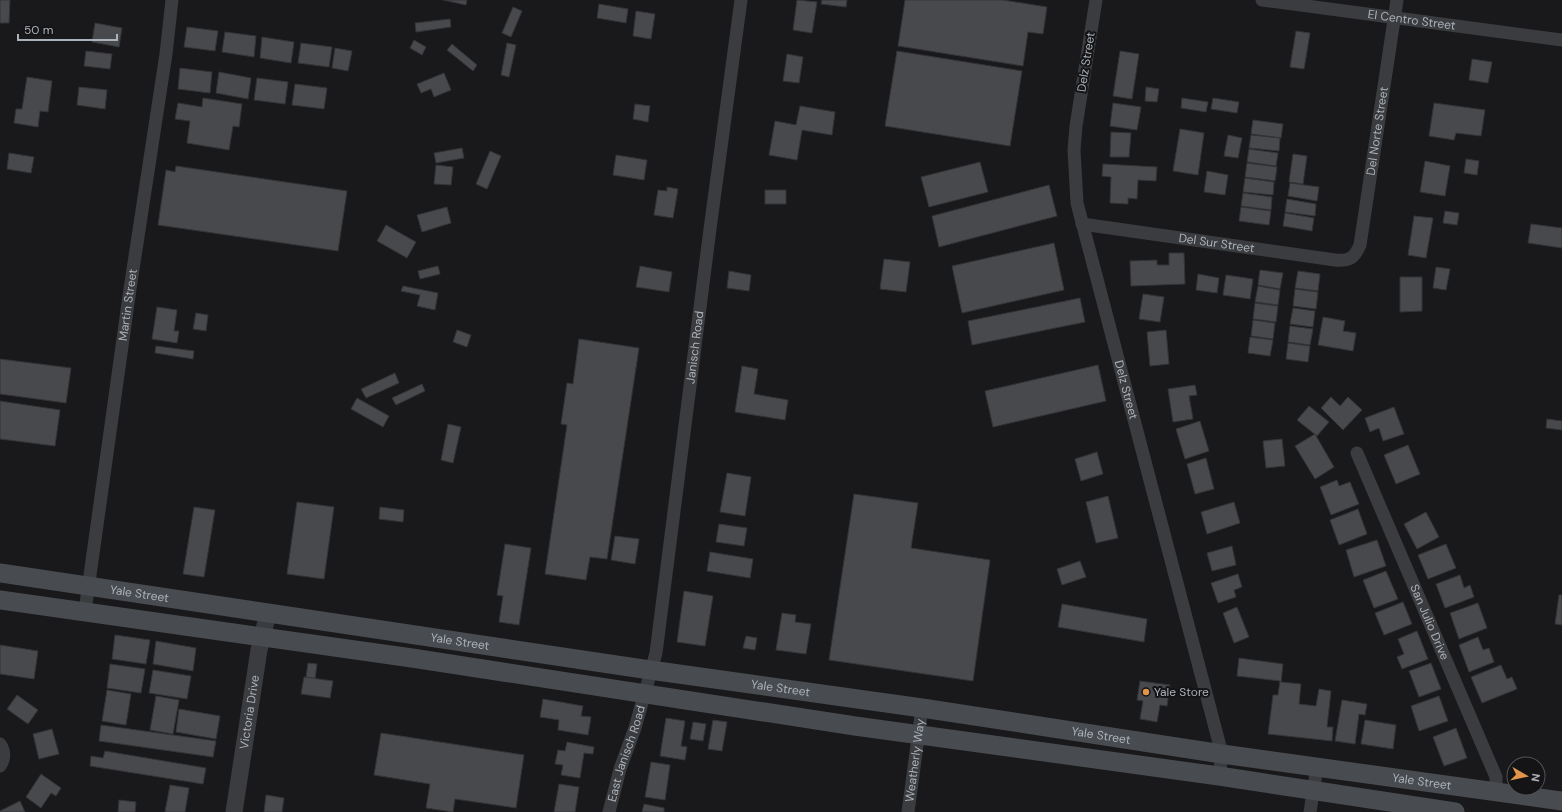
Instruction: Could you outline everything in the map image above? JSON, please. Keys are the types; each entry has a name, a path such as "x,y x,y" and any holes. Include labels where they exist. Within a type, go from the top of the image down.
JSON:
{"main road":[{"name":"Yale Street","path":"0,573 650,670 922,708 1222,754 1562,802"},
{"name":"Yale Street","path":"0,600 412,658 918,735 1219,776 1455,812"},
{"path":"412,658 416,635"}],"street":[{"name":"Martin Street","path":"85,611 129,297 166,54 172,0"},
{"name":"Janisch Road","path":"644,694 656,653 710,229 742,0"},
{"name":"Delz Street","path":"1096,0 1076,126 1074,150 1075,179 1082,224 1222,754 1219,776"},
{"name":"El Centro Street","path":"1262,0 1562,40"},
{"name":"Del Norte Street","path":"1351,259 1357,254 1360,245 1397,0"},
{"name":"Del Sur Street","path":"1082,224 1334,260 1351,259"},
{"name":"San Julio Drive","path":"1357,453 1496,777 1496,792"},
{"name":"Victoria Drive","path":"234,812 258,650 268,613"},
{"name":"East Janisch Road","path":"609,812 620,770 635,728 644,694"},
{"name":"Weatherly Way","path":"908,812 922,708"},
{"path":"0,744 4,751 4,758 0,766"},
{"path":"1310,812 1317,767"}],"building":[{"path":"0,0 10,0 9,23 0,23"},
{"path":"443,0 467,0 466,5"},
{"path":"797,0 817,2 812,33 793,30"},
{"path":"822,0 847,0 846,7 821,4"},
{"path":"905,0 1003,0 1047,7 1043,34 1028,32 1023,66 898,46"},
{"path":"599,4 628,9 626,23 597,18"},
{"path":"513,7 522,11 511,37 502,33"},
{"path":"636,11 655,14 651,39 633,36"},
{"path":"450,19 451,27 416,32 415,23"},
{"path":"95,23 122,28 119,47 92,42"},
{"path":"187,27 218,31 215,51 184,47"},
{"path":"1296,31 1310,33 1304,69 1290,67"},
{"path":"225,32 256,36 254,57 222,52"},
{"path":"262,37 294,42 291,63 260,58"},
{"path":"414,40 426,47 422,55 410,48"},
{"path":"301,43 332,47 329,67 298,63"},
{"path":"507,43 516,45 509,77 501,75"},
{"path":"452,44 477,65 473,71 447,50"},
{"path":"335,48 352,51 348,71 332,68"},
{"path":"86,51 112,54 110,69 84,66"},
{"path":"897,51 1022,71 1010,146 885,126"},
{"path":"1120,51 1139,54 1132,99 1113,96"},
{"path":"787,54 803,57 799,83 783,81"},
{"path":"1472,59 1492,62 1488,83 1469,80"},
{"path":"180,68 212,72 210,93 178,89"},
{"path":"219,72 251,78 248,99 216,93"},
{"path":"444,73 451,90 434,97 431,89 421,93 417,84"},
{"path":"27,77 52,81 48,112 40,111 38,127 14,123 16,109 22,109"},
{"path":"257,78 288,82 285,104 254,100"},
{"path":"295,84 327,88 324,109 292,105"},
{"path":"79,87 107,90 105,109 77,105"},
{"path":"1146,87 1159,89 1157,102 1145,101"},
{"path":"203,98 242,104 239,127 233,126 229,150 187,143 190,121 175,119 178,103 202,107"},
{"path":"1182,98 1208,102 1206,112 1181,108"},
{"path":"1213,98 1239,102 1237,113 1211,109"},
{"path":"1113,103 1141,107 1137,130 1110,126"},
{"path":"1434,103 1485,110 1481,136 1456,133 1454,140 1429,136"},
{"path":"635,104 650,106 648,122 633,119"},
{"path":"800,106 835,112 832,135 802,130 797,160 769,155 775,121 796,125"},
{"path":"1253,120 1283,124 1281,138 1251,134"},
{"path":"1180,129 1204,133 1198,175 1173,171"},
{"path":"1111,132 1131,133 1129,157 1110,157"},
{"path":"1228,135 1242,138 1238,158 1224,156"},
{"path":"1251,135 1280,138 1279,151 1249,148"},
{"path":"462,148 464,158 436,163 434,153"},
{"path":"1249,149 1278,153 1276,166 1247,162"},
{"path":"490,151 501,156 487,189 476,184"},
{"path":"9,153 34,157 31,173 7,169"},
{"path":"1293,154 1307,156 1303,184 1289,182"},
{"path":"616,155 647,160 644,180 613,175"},
{"path":"1466,159 1479,161 1477,175 1464,173"},
{"path":"1425,161 1450,166 1445,196 1420,192"},
{"path":"980,162 988,192 929,207 921,177"},
{"path":"1247,163 1277,167 1275,181 1245,177"},
{"path":"1103,164 1157,167 1156,181 1138,180 1137,199 1128,198 1128,204 1110,203 1111,177 1102,176"},
{"path":"436,165 453,167 451,185 434,184"},
{"path":"176,166 347,191 338,251 158,225 166,170 175,172"},
{"path":"1207,171 1228,175 1225,195 1204,192"},
{"path":"1245,178 1274,182 1273,195 1243,192"},
{"path":"1290,183 1319,187 1317,201 1288,196"},
{"path":"1049,185 1057,216 939,247 932,216"},
{"path":"667,187 678,189 673,218 654,215 658,190 667,191"},
{"path":"765,190 786,190 786,204 765,204"},
{"path":"1243,193 1272,197 1271,210 1241,206"},
{"path":"1287,199 1316,204 1315,216 1285,212"},
{"path":"447,207 451,223 422,232 417,215"},
{"path":"1241,207 1271,211 1269,225 1239,221"},
{"path":"1445,211 1459,213 1457,225 1443,223"},
{"path":"1285,213 1314,218 1312,231 1283,226"},
{"path":"1414,216 1433,218 1426,258 1408,255"},
{"path":"1531,224 1562,228 1562,248 1528,243"},
{"path":"386,225 416,242 407,258 377,241"},
{"path":"1054,243 1064,290 962,313 952,266"},
{"path":"1169,253 1184,253 1185,284 1131,286 1130,261 1157,260 1157,265 1169,265"},
{"path":"884,259 910,262 906,292 880,289"},
{"path":"438,266 440,274 420,279 418,271"},
{"path":"640,266 672,272 669,292 636,287"},
{"path":"1436,267 1450,269 1446,290 1433,288"},
{"path":"1260,270 1283,273 1280,289 1258,285"},
{"path":"729,271 751,275 749,291 727,288"},
{"path":"1298,271 1320,274 1318,291 1295,288"},
{"path":"1198,274 1219,278 1217,293 1196,290"},
{"path":"1226,275 1253,279 1250,299 1223,295"},
{"path":"1400,277 1422,277 1422,311 1400,312"},
{"path":"403,286 438,293 435,310 417,306 420,295 401,291"},
{"path":"1258,286 1280,290 1278,305 1255,302"},
{"path":"1295,289 1318,292 1316,309 1293,306"},
{"path":"1143,294 1164,297 1160,322 1139,319"},
{"path":"1080,298 1085,322 972,345 968,321"},
{"path":"1255,303 1278,306 1276,322 1253,319"},
{"path":"157,307 177,310 174,331 179,331 177,343 152,339"},
{"path":"1293,308 1315,311 1313,327 1290,324"},
{"path":"196,313 208,315 206,331 193,329"},
{"path":"1323,317 1345,321 1343,331 1356,333 1353,351 1318,345"},
{"path":"1253,320 1275,323 1273,339 1251,336"},
{"path":"1290,326 1313,329 1310,345 1288,342"},
{"path":"457,330 471,335 467,347 453,342"},
{"path":"1166,330 1169,364 1150,366 1147,332"},
{"path":"1250,337 1273,340 1270,356 1248,353"},
{"path":"579,339 639,348 607,559 590,557 586,580 545,574 567,425 561,424 567,383 573,384"},
{"path":"1288,343 1310,346 1308,362 1286,359"},
{"path":"156,346 194,351 193,359 155,353"},
{"path":"0,359 71,368 66,403 0,394"},
{"path":"1098,365 1106,401 993,427 985,391"},
{"path":"742,366 758,369 754,394 788,400 785,420 735,412"},
{"path":"395,373 399,383 366,398 361,389"},
{"path":"422,384 425,391 396,405 392,398"},
{"path":"1195,385 1197,395 1189,396 1193,419 1173,422 1168,389"},
{"path":"1331,397 1340,406 1348,397 1362,410 1343,430 1321,408"},
{"path":"357,398 389,416 383,427 351,409"},
{"path":"0,401 60,410 55,446 0,439"},
{"path":"1309,406 1329,422 1317,436 1297,420"},
{"path":"1394,407 1404,434 1383,441 1379,428 1370,432 1365,418"},
{"path":"1547,419 1562,421 1562,430 1546,428"},
{"path":"1200,421 1209,451 1185,459 1176,429"},
{"path":"448,424 461,427 453,463 441,460"},
{"path":"1315,434 1334,467 1315,479 1295,446"},
{"path":"1282,439 1285,466 1266,468 1263,441"},
{"path":"1408,445 1420,474 1396,484 1384,455"},
{"path":"1097,452 1103,474 1081,481 1075,459"},
{"path":"1206,458 1214,489 1195,494 1187,464"},
{"path":"727,473 751,477 745,516 720,512"},
{"path":"1337,480 1339,486 1350,482 1359,504 1331,515 1320,487"},
{"path":"854,494 918,503 911,548 990,560 973,681 829,660"},
{"path":"1108,496 1118,538 1096,543 1086,502"},
{"path":"297,502 334,507 324,579 287,574"},
{"path":"1234,502 1240,523 1207,534 1201,512"},
{"path":"194,507 215,510 204,577 183,574"},
{"path":"380,507 404,510 403,522 379,519"},
{"path":"1358,509 1367,534 1339,545 1330,520"},
{"path":"1426,512 1439,537 1417,549 1404,524"},
{"path":"719,524 747,528 744,546 716,542"},
{"path":"615,536 639,539 635,564 611,560"},
{"path":"1377,540 1386,566 1354,577 1346,550"},
{"path":"505,544 531,548 519,625 499,622 503,596 497,595"},
{"path":"1446,544 1456,568 1428,579 1418,555"},
{"path":"1232,546 1236,565 1212,571 1207,553"},
{"path":"710,552 753,559 750,578 707,571"},
{"path":"1080,561 1086,577 1062,585 1057,569"},
{"path":"1386,571 1398,599 1374,608 1363,580"},
{"path":"1238,574 1242,587 1234,590 1236,597 1218,603 1211,583"},
{"path":"1460,575 1464,588 1470,585 1474,597 1445,608 1436,584"},
{"path":"684,591 713,596 705,646 677,642"},
{"path":"1559,595 1562,595 1562,625 1555,624"},
{"path":"1403,602 1412,624 1384,635 1375,613"},
{"path":"1478,603 1487,628 1459,639 1450,613"},
{"path":"1062,604 1147,619 1144,642 1058,627"},
{"path":"1237,607 1249,637 1234,643 1223,613"},
{"path":"782,613 796,615 795,622 811,624 806,654 776,650"},
{"path":"1417,631 1428,659 1402,669 1397,657 1404,654 1398,639"},
{"path":"115,635 150,640 146,664 112,659"},
{"path":"746,636 757,638 755,650 743,648"},
{"path":"1478,637 1483,650 1489,648 1494,662 1469,672 1459,645"},
{"path":"156,641 196,648 193,671 153,664"},
{"path":"0,645 38,651 34,679 0,674"},
{"path":"1239,658 1283,664 1281,682 1301,684 1299,704 1316,706 1319,689 1331,691 1327,727 1333,727 1332,741 1268,734 1273,695 1278,695 1280,681 1237,676"},
{"path":"308,663 317,664 315,679 306,677"},
{"path":"1431,663 1441,689 1419,697 1409,671"},
{"path":"110,664 145,669 141,693 107,688"},
{"path":"1501,665 1507,679 1512,677 1517,689 1482,703 1471,677"},
{"path":"153,670 191,676 187,699 149,693"},
{"path":"304,677 333,681 330,698 301,694"},
{"path":"1140,681 1170,685 1167,706 1160,705 1157,722 1140,719 1143,701 1137,700"},
{"path":"107,690 131,694 126,725 102,721"},
{"path":"17,695 38,710 28,724 7,709"},
{"path":"156,696 179,700 173,734 150,730"},
{"path":"1439,696 1448,721 1419,731 1411,706"},
{"path":"543,699 583,706 581,716 591,717 588,735 558,730 559,720 540,717"},
{"path":"1342,700 1367,704 1365,715 1359,714 1355,744 1335,741"},
{"path":"179,709 220,716 216,739 176,732"},
{"path":"666,718 685,721 681,746 687,747 685,760 660,756"},
{"path":"713,720 727,722 722,751 708,749"},
{"path":"1365,720 1396,725 1393,749 1361,744"},
{"path":"693,722 706,724 703,741 690,739"},
{"path":"101,725 216,741 213,757 99,741"},
{"path":"1456,728 1467,758 1444,766 1433,737"},
{"path":"52,729 59,754 39,759 33,734"},
{"path":"381,733 524,755 516,808 455,799 453,812 426,808 430,784 374,775"},
{"path":"567,742 594,747 593,754 584,753 580,778 561,775 563,765 555,764 558,750 565,751"},
{"path":"105,751 206,768 203,784 90,766 91,756 103,758"},
{"path":"651,762 670,765 665,800 645,797"},
{"path":"41,774 61,788 56,796 51,793 41,808 26,797"},
{"path":"559,784 579,787 575,812 554,812"},
{"path":"170,785 189,788 185,812 165,812"},
{"path":"266,795 284,798 282,812 264,812"},
{"path":"119,800 136,802 135,812 118,812"},
{"path":"20,801 25,812 0,812 0,811"},
{"path":"644,804 664,808 664,812 642,812"}],"place":[{"name":"Yale Store","path":"1146,692"}]}
